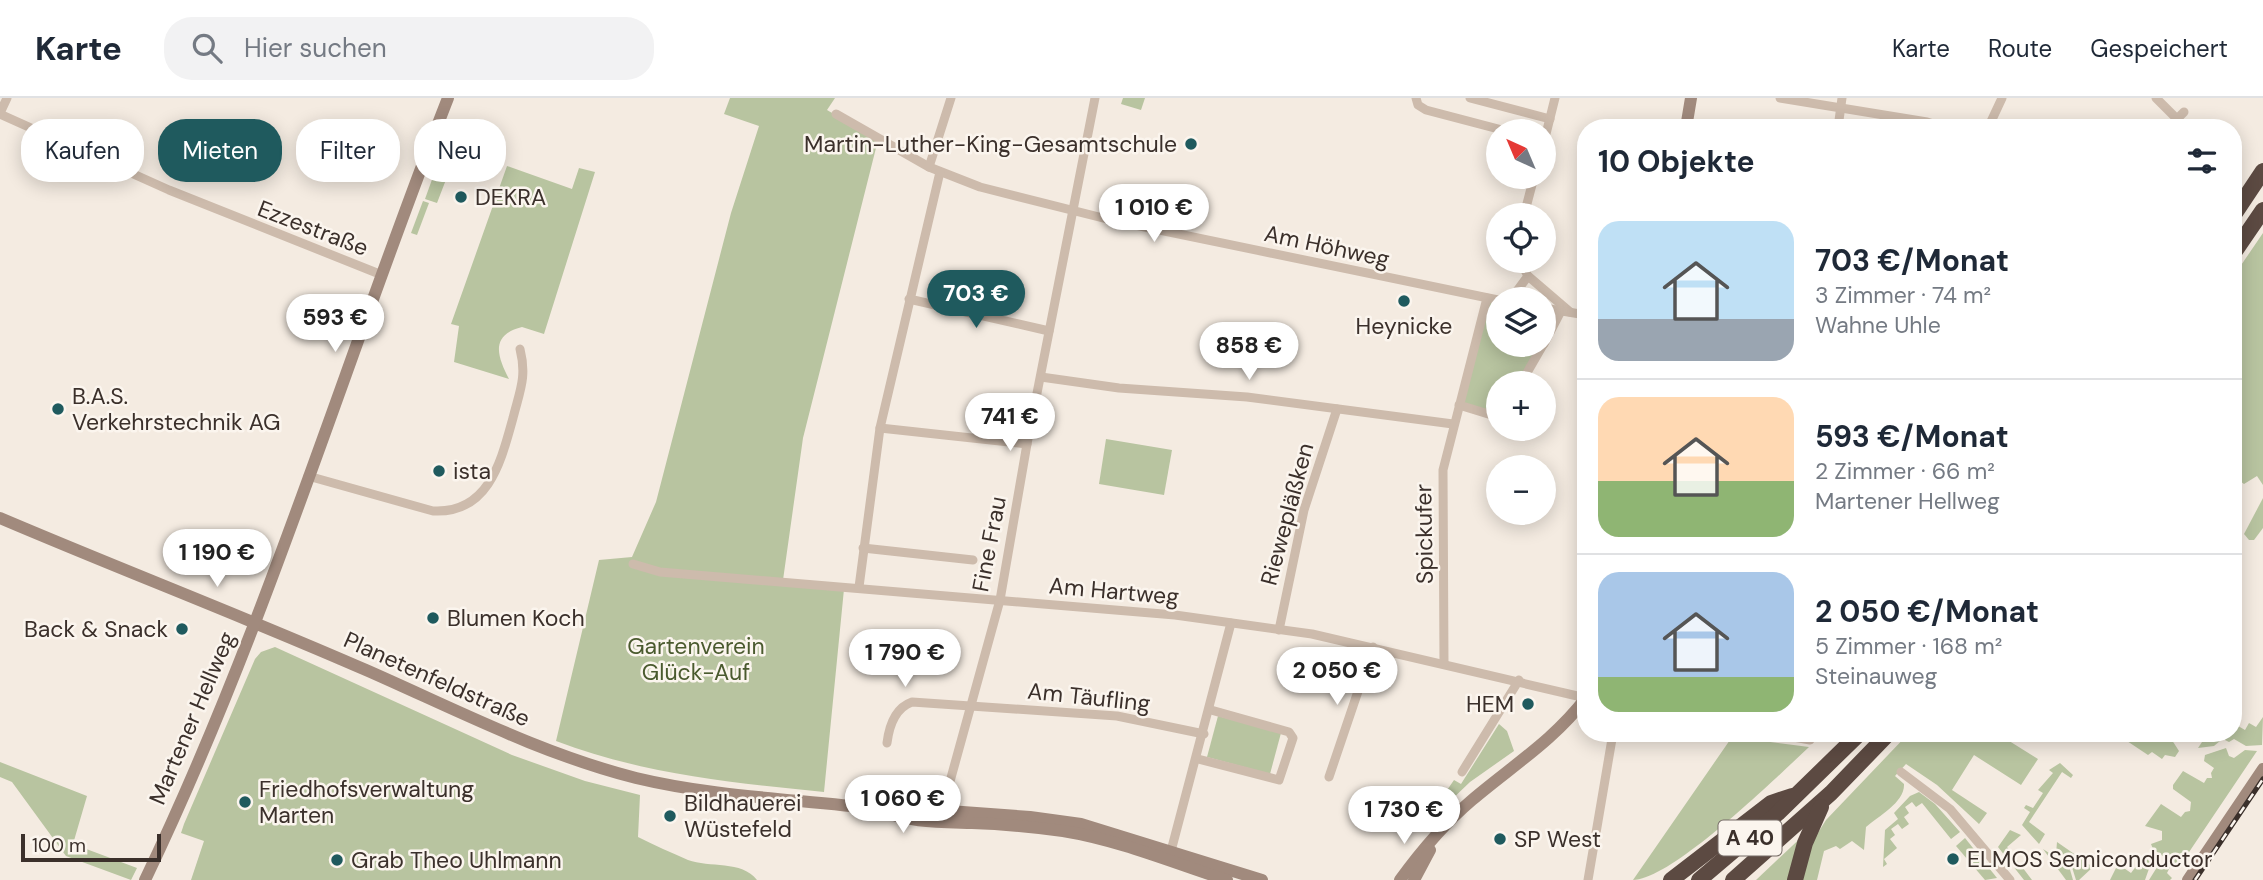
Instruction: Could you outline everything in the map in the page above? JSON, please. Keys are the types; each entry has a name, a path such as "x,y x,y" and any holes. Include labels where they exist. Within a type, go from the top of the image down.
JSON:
{"highway":[{"path":"2242,202 2263,171"},
{"path":"2242,241 2263,210"},
{"name":"A 40","path":"1699,880 1798,794 1851,742"},
{"name":"A 40","path":"1733,880 1830,793 1880,742"},
{"path":"1795,880 1808,835 1830,793"},
{"path":"1671,880 1771,803 1798,794"}],"street":[{"path":"0,114 7,98"},
{"name":"Martener Hellweg","path":"145,880 225,697 448,98"},
{"path":"929,167 951,98"},
{"name":"Fine Frau","path":"940,817 1000,600 1027,444 1095,98"},
{"path":"1416,98 1418,105 1426,110 1486,126"},
{"path":"1470,98 1550,119 1555,98"},
{"path":"1688,119 1691,98"},
{"path":"1780,98 1842,102 1918,119"},
{"path":"1992,119 2002,98"},
{"path":"2156,98 2177,119 2184,112"},
{"name":"Ezzestraße","path":"0,114 180,195 382,275"},
{"name":"Am Höhweg","path":"836,114 929,167 980,187 1072,211 1486,298"},
{"path":"859,587 880,428 940,172"},
{"path":"1526,273 1566,312"},
{"path":"1520,287 1528,276"},
{"path":"909,299 1049,331"},
{"name":"Spickufer","path":"1444,664 1443,470 1486,302"},
{"path":"1556,310 1577,314"},
{"path":"1556,326 1566,312"},
{"path":"308,476 433,512 453,510 471,502 489,486 501,461 525,371 520,349"},
{"path":"1041,377 1119,388 1247,397 1453,424"},
{"path":"1459,405 1486,413"},
{"name":"Riewepläßken","path":"1279,630 1304,510 1337,409"},
{"path":"880,428 1027,444"},
{"name":"Planetenfeldstraße","path":"0,518 254,622 496,729 593,766 637,778 703,790 877,809 894,807 971,823 1064,832 1117,845 1227,880"},
{"path":"863,548 973,560"},
{"name":"Am Hartweg","path":"633,564 660,572 859,587 1231,623 1373,647 1577,696"},
{"path":"1171,851 1211,710 1231,623"},
{"path":"1329,777 1373,647"},
{"path":"1462,772 1519,680"},
{"path":"887,743 889,727 907,704 969,707"},
{"name":"Am Täufling","path":"969,707 1117,716 1204,734"},
{"path":"1400,880 1472,800 1545,743 1577,708"},
{"path":"1198,759 1279,780 1293,738 1289,732 1211,710"},
{"path":"1588,880 1611,742"},
{"path":"2188,880 2263,769"},
{"path":"1901,772 1950,809 2011,880"},
{"name":"Planetenfeldstraße","path":"940,817 1062,821 1262,880"},
{"path":"1414,880 1437,837"}],"green space":[{"name":"Gartenverein Glück-Auf","path":"730,98 835,98 827,110 878,140 803,438 783,580 844,589 824,792 688,776 622,762 556,741 599,560 632,557 656,502 731,213 759,126 724,114"},
{"path":"1123,98 1145,98 1141,110 1121,104"},
{"path":"507,166 572,189 579,168 595,172 544,334 522,327 505,335 501,341 499,355 509,379 454,362 459,326 451,324 501,182 506,182"},
{"path":"431,182 445,182 437,203 425,199"},
{"path":"423,201 429,203 417,235 411,233"},
{"path":"2263,233 2263,485 2257,476 2244,484 2242,483 2242,264"},
{"path":"1486,302 1486,357 1536,357 1528,371 1486,371 1486,413 1459,405"},
{"path":"1106,439 1172,450 1164,495 1099,484"},
{"path":"2263,498 2263,528 2254,540 2249,540 2244,534"},
{"path":"275,647 512,755 585,781 640,795 638,837 688,860 743,870 757,880 191,880 204,841 181,833 184,824 255,659 261,652"},
{"path":"1218,716 1281,733 1270,774 1207,757"},
{"path":"2263,717 2262,745 2246,746 2239,742 2242,742 2242,728 2245,730 2249,723 2256,727"},
{"path":"1499,724 1507,731 1514,751 1470,782 1447,804 1441,799 1454,780 1461,784"},
{"path":"1729,742 1770,742 1809,747 1698,846 1673,863 1633,880"},
{"path":"1900,742 2011,742 2038,759 2021,785 1974,755 1952,790 1987,813 1979,824 1937,785 1906,764 1895,776 1904,784 1903,791 1896,803 1866,827 1864,850 1852,841 1840,849 1836,846 1824,851 1817,880 1801,880 1811,844 1826,820"},
{"path":"2128,742 2173,742 2179,751 2175,757 2165,755 2162,759 2152,752 2148,755"},
{"path":"2202,742 2219,742 2214,746 2198,748"},
{"path":"2226,748 2229,756 2234,758 2245,750 2257,751 2181,864 2175,865 2153,849 2151,844 2162,840 2162,831 2145,826 2161,804 2181,817 2190,811 2191,802 2173,789 2173,785 2183,771 2204,783 2207,778 2212,778 2214,768 2204,761 2205,755"},
{"path":"0,762 87,796 73,844 137,868 131,880 66,856 12,782 0,777"},
{"path":"2060,763 2073,775 2071,778 2062,772 2029,822 2045,834 2039,844 2022,825 2030,812 2024,808 2026,805 2033,808 2043,793 2038,790 2053,773 2049,770"},
{"path":"1919,792 1935,804 1960,832 1951,839 1922,803 1916,807 1912,802 1905,807 1909,813 1904,817 1909,824 1902,829 1898,824 1891,829 1895,835 1890,839 1897,848 1884,859 1887,864 1883,867 1885,830 1898,819 1894,813 1910,796"},
{"path":"1809,830 1791,880 1756,880"},
{"path":"2010,830 2021,835 2007,847 2032,880 2024,880 1998,847"},
{"path":"1965,838 1997,878 1985,880 1956,846"},
{"path":"2057,842 2093,867 2079,880 2076,880 2071,864 2056,854"},
{"path":"2043,849 2069,866 2073,880 2066,880"},
{"path":"2144,856 2151,863 2145,880 2110,880 2118,864 2131,873"},
{"path":"2159,864 2170,867 2167,873 2172,878 2170,880 2149,880"}],"railway":[{"path":"2195,880 2263,779"}],"place":[{"name":"Martin-Luther-King-Gesamtschule","path":"1191,144"},
{"name":"DEKRA","path":"461,197"},
{"name":"Heynicke","path":"1404,301"},
{"name":"B.A.S. Verkehrstechnik AG","path":"58,409"},
{"name":"ista","path":"439,471"},
{"name":"Blumen Koch","path":"433,618"},
{"name":"Back & Snack","path":"182,629"},
{"name":"HEM","path":"1528,704"},
{"name":"Friedhofsverwaltung Marten","path":"245,802"},
{"name":"Bildhauerei Wüstefeld","path":"670,816"},
{"name":"SP West","path":"1500,839"},
{"name":"ELMOS Semiconductor","path":"1953,859"},
{"name":"Grab Theo Uhlmann","path":"337,860"}]}
